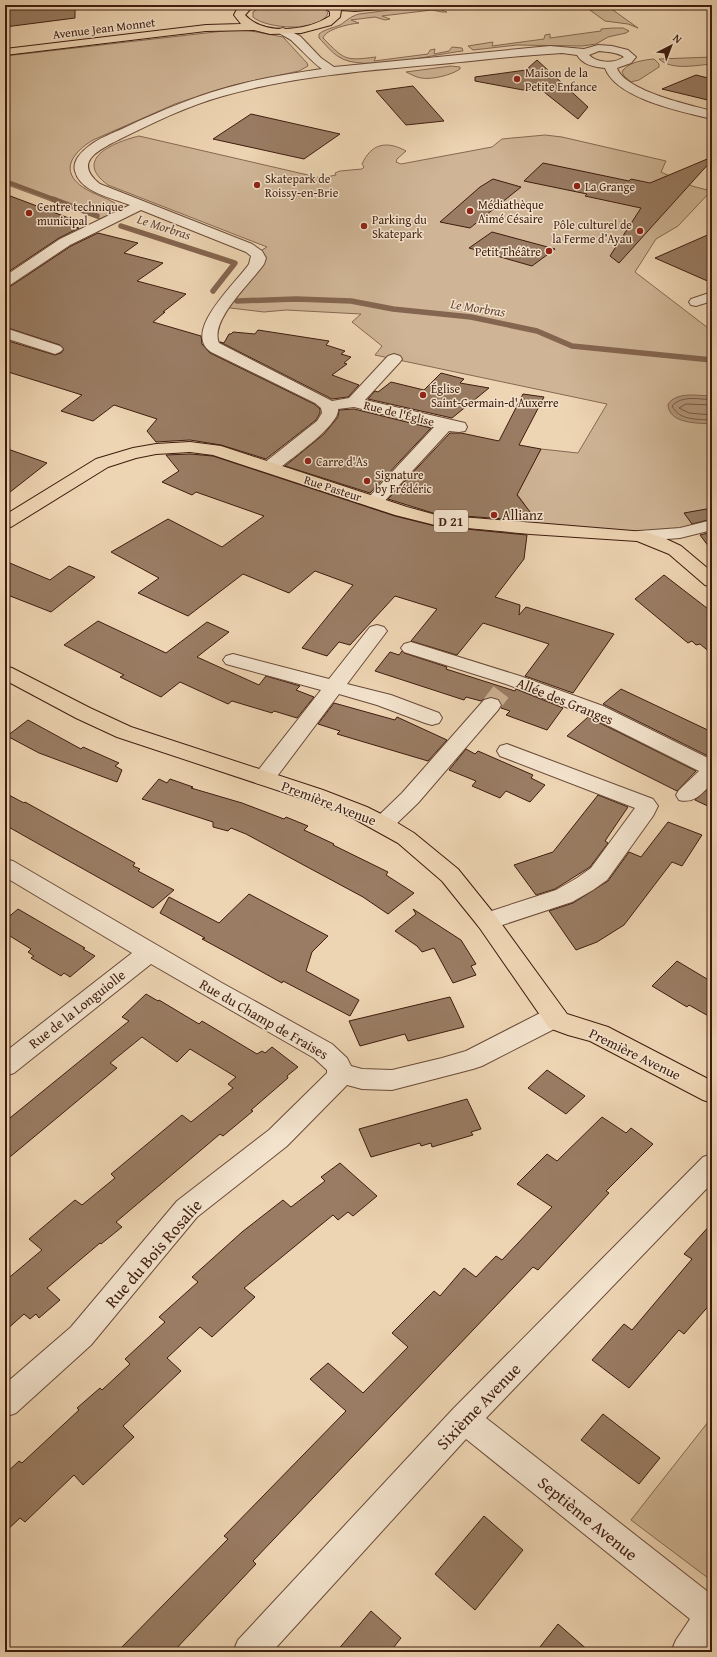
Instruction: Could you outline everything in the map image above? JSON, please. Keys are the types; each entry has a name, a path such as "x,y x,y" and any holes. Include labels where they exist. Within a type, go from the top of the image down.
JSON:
{"main road":[{"name":"Avenue Jean Monnet","path":"206,28 234,20 241,11 249,5"},
{"path":"329,5 348,8 394,5"},
{"path":"329,5 336,11 335,17 376,7"},
{"path":"239,15 242,20 256,27"},
{"name":"Avenue Jean Monnet","path":"5,52 206,28 256,27 283,31 313,28 323,25 335,17"},
{"name":"Rue Pasteur","path":"6,522 102,463 133,453 172,448 203,448 270,467 401,511 435,520 530,530 639,536 658,542 677,542 712,581"},
{"name":"Première Avenue","path":"5,672 83,713 124,732 315,795 359,812 383,824 406,838 450,875 487,921 555,1017 566,1026 584,1028 599,1034 712,1093"}],"street":[{"path":"313,28 310,36 331,60 339,72"},
{"path":"283,31 296,38 317,60 339,72"},
{"path":"270,467 324,424 330,413 330,406 306,392 212,345 209,341 210,328 233,294 259,260 257,253 247,247 89,182 84,178 80,167 86,154 94,147 194,102 240,88 301,76 535,51 564,50 585,52 594,49 607,48 621,50 629,55 629,59 626,62 610,65 597,64 587,60 583,55 585,52"},
{"path":"301,76 316,67 317,60"},
{"path":"610,65 614,76 641,92 712,115"},
{"path":"5,282 65,242 142,205"},
{"path":"696,302 712,296"},
{"path":"5,333 55,349"},
{"path":"354,402 394,359"},
{"name":"Rue de l'Église","path":"330,406 354,402 452,426 374,502"},
{"path":"677,542 712,525"},
{"path":"264,778 377,631"},
{"name":"Allée des Granges","path":"411,648 502,692 596,711 712,770 687,796"},
{"path":"233,660 384,700 432,718"},
{"path":"383,824 410,798 502,692"},
{"path":"487,921 564,896 599,874 645,811 646,806 645,804 507,751"},
{"name":"Rue du Champ de Fraises","path":"5,867 213,990 323,1051 338,1065 340,1073 362,1079 392,1080 455,1065 479,1056 555,1017"},
{"name":"Rue de la Longuiolle","path":"5,1066 150,952"},
{"name":"Rue du Bois Rosalie","path":"5,1403 67,1349 86,1330 187,1209 288,1129 337,1079 340,1073"},
{"name":"Sixième Avenue","path":"250,1652 464,1419 712,1165"},
{"name":"Septième Avenue","path":"464,1419 712,1616"},
{"path":"688,1652 712,1616"}],"shaded area":[{"path":"264,5 318,5 325,9 328,13 323,19 315,24 293,27 281,26 269,24 253,17 253,12"},
{"path":"428,5 471,5 439,9 447,12 432,10 382,16 390,19 385,20 375,17 351,20 359,23 344,26 328,32 323,38 341,55 351,59 376,57 374,61 428,54 430,50 435,49 434,54 449,51 452,47 462,48 463,51 399,61 364,63 350,61 339,57 319,38 319,34 321,32 340,25 351,17 359,14"},
{"path":"583,5 606,5 638,28 628,24 605,21"},
{"path":"613,28 623,28 629,31 608,37 596,44 582,46 517,45 473,50 468,46 493,42 492,46 544,39 545,35 550,34 550,38"},
{"path":"241,29 283,37 307,63 308,66 299,71 234,85 175,104 93,140 86,145 71,162 70,169 72,175 76,182 84,188 115,203 114,210 111,214 100,219 5,184 5,56"},
{"path":"712,57 712,64 685,66 671,65 664,63 659,59"},
{"path":"654,59 659,64 659,67 639,80 631,82 622,72 632,64"},
{"path":"451,66 460,67 460,69 436,78 419,78 406,72"},
{"path":"545,135 562,137 666,161 661,172 692,186 711,191 678,226 656,239 635,272 712,331 712,525 680,533 530,529 523,520 525,505 517,494 541,449 578,453 607,404 375,355 382,346 352,322 361,314 286,310 264,312 222,307 257,253 267,247 108,185 98,176 94,167 95,160 109,147 139,136 321,178 336,175 335,173 340,171 362,169 364,167 362,164 366,157 375,148 380,146 392,146 406,151 397,159 396,162 401,164 492,147 502,139"},
{"path":"712,1417 712,1581 631,1520"}],"water":[{"path":"693,395 712,396 712,424 692,423 678,419 669,411 668,404 673,399"}],"building":[{"path":"5,5 75,5 75,18 5,27"},
{"name":"Maison de la Petite Enfance","path":"537,60 588,107 578,119 539,88 523,90 475,81 475,77 526,70"},
{"path":"696,75 712,79 712,101 662,89"},
{"path":"413,86 444,121 406,125 376,91"},
{"path":"251,114 340,134 304,159 213,139"},
{"name":"Pôle culturel de la Ferme d’Ayau","path":"712,157 712,160 619,263 610,256 641,208 585,196 587,194 524,181 543,163 629,181 631,179 650,183"},
{"name":"Médiathèque Aimé Césaire","path":"493,179 521,187 470,228 440,222 480,187"},
{"path":"5,194 74,220 65,225 79,228 59,238 5,274"},
{"path":"492,232 555,249 532,266 469,248"},
{"path":"98,233 138,243 124,253 163,263 137,281 186,294 153,322 201,336 202,344 210,353 314,404 320,409 320,413 316,420 266,459 221,445 190,440 156,442 147,431 157,419 114,405 93,421 61,411 82,395 5,371 5,340 55,355 61,353 64,349 60,345 5,327 5,287 11,286 71,246"},
{"path":"712,233 712,283 655,258"},
{"path":"258,330 329,341 326,345 345,351 341,354 351,357 344,363 347,364 332,375 359,385 348,397 332,399 220,342 224,343 229,334 233,332 255,334"},
{"name":"Église Saint-Germain-d'Auxerre","path":"441,373 464,379 460,383 489,388 452,418 368,399 375,391 378,392 391,382 424,390"},
{"path":"523,394 544,397 519,445 541,449 517,495 534,517 532,521 436,514 388,499 450,433 461,433 499,441"},
{"path":"354,409 431,428 370,493 285,466 324,434 338,417 339,410"},
{"path":"5,448 47,463 5,496"},
{"path":"190,454 213,456 395,516 435,526 527,535 524,559 495,597 520,605 519,615 526,607 614,634 573,693 525,676 549,644 483,623 457,655 411,641 437,609 395,596 350,645 339,642 327,656 302,648 353,585 315,571 289,593 243,574 188,616 138,593 159,578 111,552 168,519 222,547 264,516 196,492 192,495 162,482 179,471 166,455"},
{"path":"712,508 712,519 692,524 684,513"},
{"path":"712,532 712,551 700,535"},
{"path":"5,561 50,580 69,566 95,577 51,612 5,594"},
{"path":"664,575 712,612 712,654 700,644 696,645 692,641 688,643 635,599"},
{"path":"98,621 166,653 207,622 229,632 197,657 259,685 266,676 300,686 296,690 314,697 297,718 274,711 272,713 232,701 228,704 180,682 161,697 120,677 124,675 64,645"},
{"path":"402,651 404,653 447,667 446,669 515,691 516,689 563,708 547,730 506,715 510,711 501,708 502,704 498,699 491,697 481,701 466,697 464,700 375,671 390,652 399,655"},
{"path":"621,689 712,732 712,758 603,704"},
{"path":"334,703 395,720 397,717 447,740 428,761 337,734 340,731 318,724"},
{"path":"588,717 696,771 677,791 567,736"},
{"path":"28,720 81,749 83,747 119,763 115,766 122,770 117,782 39,753 7,736"},
{"path":"466,749 475,754 478,751 533,775 531,778 545,785 530,802 506,791 500,798 472,786 476,781 449,770"},
{"path":"159,779 167,783 170,779 193,787 191,788 242,803 284,819 286,817 308,826 304,830 388,872 386,875 414,893 388,914 363,897 246,834 231,828 228,831 213,827 213,822 142,799"},
{"path":"712,785 712,808 695,800"},
{"path":"5,793 24,803 25,802 135,863 133,866 140,869 138,871 174,890 153,908 5,825"},
{"path":"598,795 628,807 605,841 608,843 590,867 555,889 536,895 514,865 553,852"},
{"path":"668,822 702,835 682,866 672,862 624,925 597,942 576,950 549,911 573,903 608,881 629,852 641,857"},
{"path":"249,894 328,936 312,952 306,971 359,1000 350,1016 283,981 282,983 202,939 205,938 160,913 169,897 219,923"},
{"path":"18,909 85,948 83,949 95,956 70,977 64,973 61,976 31,958 34,956 28,952 31,949 5,933 5,920"},
{"path":"413,909 461,940 476,964 471,966 476,975 453,983 434,948 422,952 417,946 395,931 416,914"},
{"path":"677,961 712,982 712,1018 689,1005 687,1007 652,986"},
{"path":"146,994 199,1024 202,1021 257,1054 262,1051 265,1053 272,1047 298,1067 287,1076 288,1078 251,1110 253,1111 223,1136 220,1134 116,1222 122,1227 101,1244 100,1243 47,1288 60,1300 39,1318 36,1314 30,1319 24,1314 5,1331 5,1281 42,1250 29,1239 75,1200 82,1205 115,1178 111,1174 182,1115 191,1122 233,1088 228,1084 236,1077 190,1049 177,1062 142,1037 110,1063 117,1068 5,1161 5,1122 129,1021 122,1017"},
{"path":"450,997 464,1027 408,1041 405,1034 360,1046 349,1021"},
{"path":"547,1070 585,1096 566,1114 528,1088"},
{"path":"467,1099 481,1129 471,1132 473,1135 432,1147 431,1143 421,1146 420,1143 371,1157 359,1129"},
{"path":"602,1117 626,1133 631,1128 653,1144 606,1191 609,1193 538,1270 533,1267 253,1561 256,1564 173,1652 117,1652 228,1539 224,1536 346,1411 310,1379 328,1363 363,1393 408,1347 392,1333 434,1291 440,1296 464,1268 476,1277 496,1256 502,1260 552,1207 517,1184 547,1154 557,1161"},
{"path":"340,1163 377,1196 353,1216 348,1212 338,1220 333,1215 244,1288 255,1297 212,1337 200,1327 167,1358 181,1371 123,1426 134,1437 83,1485 74,1475 25,1522 20,1518 5,1532 5,1474 19,1461 22,1463 79,1410 77,1408 100,1388 102,1390 130,1364 125,1359 165,1322 159,1317 198,1282 192,1277 242,1232 283,1200 291,1207 325,1181 321,1177"},
{"path":"712,1223 712,1302 684,1334 679,1330 629,1388 592,1360 624,1324 632,1330 692,1259 684,1254"},
{"path":"603,1414 660,1458 639,1484 581,1440"},
{"path":"484,1516 523,1550 475,1610 435,1574"},
{"path":"371,1611 401,1638 390,1652 336,1652"},
{"path":"558,1624 590,1652 536,1652"}],"waterway":[{"name":"Le Morbras","path":"5,181 56,200"},
{"name":"Le Morbras","path":"53,199 97,216"},
{"name":"Le Morbras","path":"121,226 235,263 213,291"},
{"name":"Le Morbras","path":"237,301 296,299 351,301 393,309 471,317 537,331 572,346 712,360"}],"tunnel":[{"path":"491,705 501,692"}],"place":[{"name":"Maison de la Petite Enfance","path":"517,79"},
{"name":"Skatepark de Roissy-en-Brie","path":"257,185"},
{"name":"La Grange","path":"577,186"},
{"name":"Médiathèque Aimé Césaire","path":"470,211"},
{"name":"Centre technique municipal","path":"29,213"},
{"name":"Parking du Skatepark","path":"364,226"},
{"name":"Pôle culturel de la Ferme d’Ayau","path":"640,231"},
{"name":"Petit Théâtre","path":"549,251"},
{"name":"Église Saint-Germain-d'Auxerre","path":"423,395"},
{"name":"Carre d'As","path":"308,461"},
{"name":"Signature by Frédéric","path":"367,481"},
{"name":"Allianz","path":"494,515"}]}
